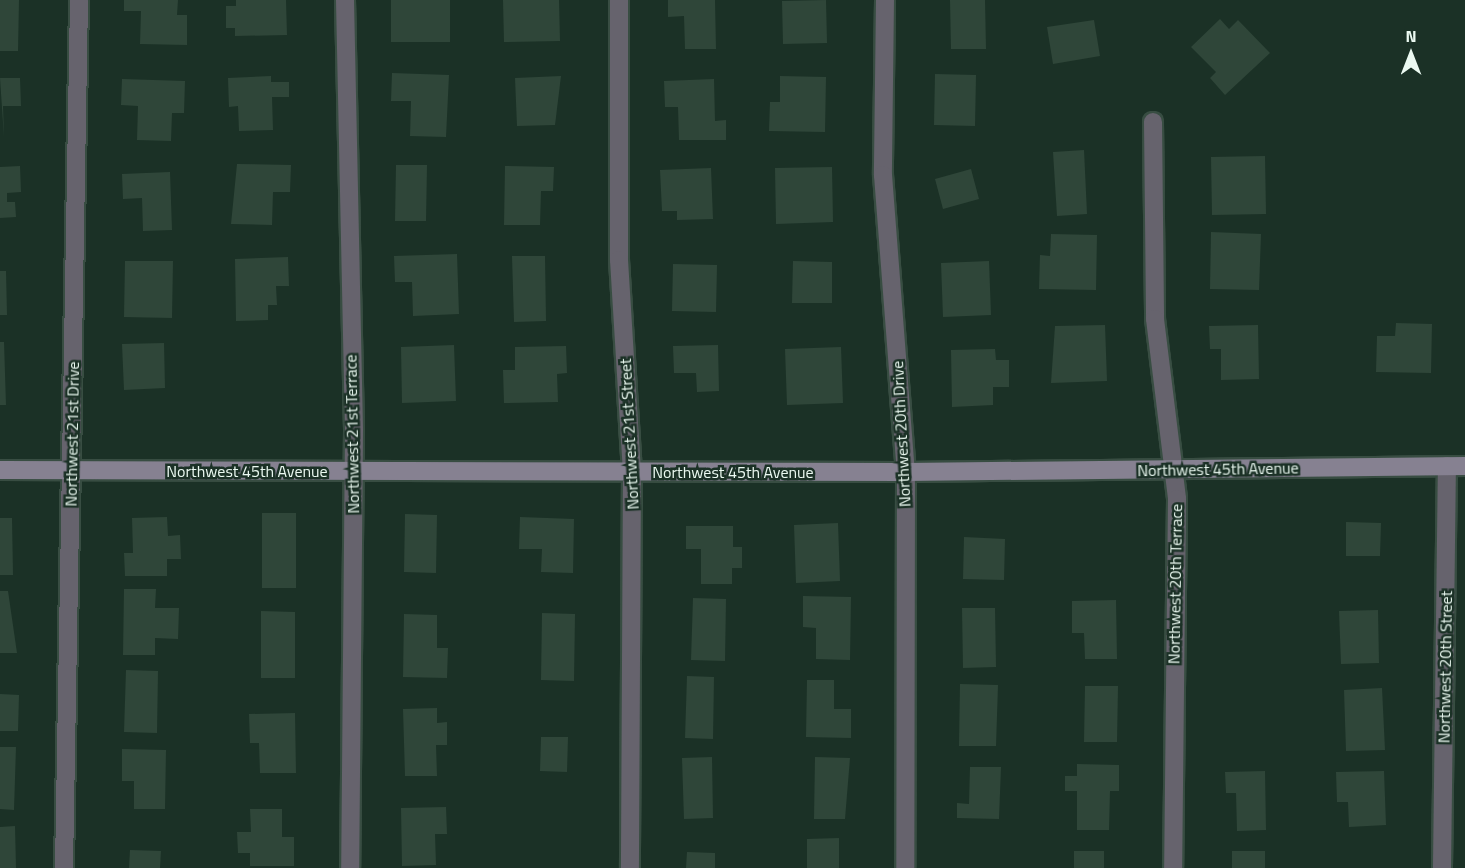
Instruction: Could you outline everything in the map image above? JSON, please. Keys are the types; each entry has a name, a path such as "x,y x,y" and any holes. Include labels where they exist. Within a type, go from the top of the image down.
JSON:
{"street":[{"name":"Northwest 21st Drive","path":"64,868 69,471 79,0"},
{"name":"Northwest 21st Terrace","path":"345,0 354,470 350,868"},
{"name":"Northwest 21st Street","path":"619,0 619,260 632,471 630,868"},
{"name":"Northwest 20th Drive","path":"885,0 883,175 906,472 905,868"},
{"name":"Northwest 20th Terrace","path":"1153,122 1155,320 1177,499 1173,868"},
{"name":"Northwest 45th Avenue","path":"0,470 906,472 1456,466"},
{"name":"Northwest 20th Street","path":"1442,868 1456,466"}],"building":[{"path":"0,0 19,0 18,51 0,51"},
{"path":"124,0 178,0 177,15 187,15 187,45 140,44 141,11 124,11"},
{"path":"236,0 286,0 287,35 235,36 235,28 226,28 226,6 236,6"},
{"path":"391,0 450,0 450,42 391,42"},
{"path":"503,0 559,0 560,41 504,42"},
{"path":"668,0 715,0 716,49 685,49 684,16 668,17"},
{"path":"826,0 827,43 783,44 782,1"},
{"path":"950,0 985,0 986,49 951,49"},
{"path":"1220,19 1229,29 1238,20 1270,53 1225,95 1210,78 1216,72 1191,47"},
{"path":"1094,20 1100,56 1053,64 1047,27"},
{"path":"392,73 449,75 446,137 410,136 411,101 391,101"},
{"path":"935,74 976,75 975,126 934,125"},
{"path":"271,76 271,82 289,82 289,97 272,97 273,130 239,131 238,106 229,107 228,78"},
{"path":"561,76 555,125 517,126 515,78"},
{"path":"780,76 826,77 825,132 769,131 770,102 780,102"},
{"path":"0,78 20,78 21,106 3,106 4,138"},
{"path":"122,79 185,81 184,113 172,113 171,141 137,140 138,106 121,105"},
{"path":"714,79 715,121 726,120 726,140 679,140 678,107 665,107 664,81"},
{"path":"1084,150 1087,214 1057,216 1053,152"},
{"path":"1265,156 1266,214 1212,215 1211,157"},
{"path":"237,164 291,165 290,192 273,192 272,225 231,224"},
{"path":"396,165 427,165 426,221 395,221"},
{"path":"20,166 21,192 7,193 7,202 15,202 16,217 0,218 0,167"},
{"path":"505,166 554,167 553,191 541,191 540,225 504,225"},
{"path":"832,167 833,222 776,224 775,168"},
{"path":"711,168 713,219 677,220 677,211 662,211 660,170"},
{"path":"971,169 979,199 943,209 935,179"},
{"path":"170,172 172,230 143,231 142,198 123,199 122,174"},
{"path":"1211,232 1261,234 1259,290 1210,289"},
{"path":"1051,234 1097,235 1096,290 1039,289 1040,255 1050,256"},
{"path":"457,254 459,314 413,316 412,282 395,282 394,256"},
{"path":"512,256 545,256 546,321 514,322"},
{"path":"288,257 289,286 276,286 277,305 268,305 268,320 236,321 235,259"},
{"path":"125,261 173,261 172,318 124,317"},
{"path":"793,261 832,262 832,303 792,303"},
{"path":"989,261 991,315 943,317 941,263"},
{"path":"673,264 717,265 716,312 672,311"},
{"path":"0,271 6,271 7,315 0,315"},
{"path":"1396,323 1432,324 1431,373 1376,372 1377,336 1395,336"},
{"path":"1105,325 1107,381 1051,383 1055,326"},
{"path":"1258,325 1259,379 1221,380 1221,349 1210,349 1209,326"},
{"path":"0,342 4,342 6,405 0,405"},
{"path":"164,343 165,388 124,390 122,344"},
{"path":"454,345 456,401 402,403 401,347"},
{"path":"718,345 719,391 697,392 696,373 674,373 673,346"},
{"path":"566,346 567,373 557,374 558,402 504,403 503,370 515,370 515,347"},
{"path":"841,347 843,403 787,405 785,349"},
{"path":"995,349 996,360 1009,360 1009,387 993,387 993,405 952,407 951,350"},
{"path":"262,513 296,513 296,588 262,588"},
{"path":"405,514 437,515 436,573 404,572"},
{"path":"167,517 168,536 180,535 181,559 167,559 167,576 125,576 124,553 133,553 132,518"},
{"path":"520,517 574,519 573,573 541,572 542,549 519,549"},
{"path":"0,518 12,518 13,575 0,575"},
{"path":"1346,522 1381,523 1380,556 1346,556"},
{"path":"838,523 840,581 796,583 794,525"},
{"path":"686,526 733,526 733,547 742,547 742,568 732,568 732,584 701,584 701,549 686,549"},
{"path":"964,537 1005,539 1004,580 963,579"},
{"path":"124,589 156,589 155,608 179,608 178,639 155,638 155,655 123,655"},
{"path":"0,591 8,591 17,653 0,653"},
{"path":"803,596 851,597 850,660 816,659 816,628 803,627"},
{"path":"693,598 726,599 725,661 691,660"},
{"path":"1116,600 1117,659 1085,659 1084,633 1072,633 1072,601"},
{"path":"962,608 995,608 996,667 963,668"},
{"path":"1378,610 1379,663 1341,664 1339,611"},
{"path":"261,611 295,612 295,678 261,678"},
{"path":"542,613 575,614 574,681 541,680"},
{"path":"404,614 437,615 437,648 448,648 447,678 403,677"},
{"path":"126,670 158,671 157,733 124,732"},
{"path":"687,676 714,677 713,739 685,738"},
{"path":"807,680 834,680 834,709 851,709 851,738 806,737"},
{"path":"960,684 998,685 996,746 959,746"},
{"path":"1085,686 1118,686 1117,742 1084,742"},
{"path":"1382,688 1385,750 1346,751 1344,690"},
{"path":"0,694 19,695 18,731 0,731"},
{"path":"437,708 437,723 447,722 447,745 436,745 437,776 405,776 403,709"},
{"path":"295,713 296,773 260,773 259,743 250,743 249,714"},
{"path":"541,737 568,737 567,772 540,771"},
{"path":"0,747 16,747 14,810 0,809"},
{"path":"122,749 166,750 165,809 134,809 134,781 122,781"},
{"path":"712,757 713,818 684,819 682,758"},
{"path":"815,757 850,758 845,819 814,819"},
{"path":"1077,764 1119,765 1119,791 1110,791 1109,830 1077,830 1077,791 1065,791 1065,776 1077,776"},
{"path":"970,767 1001,767 999,819 957,818 957,803 969,804"},
{"path":"1265,771 1266,830 1237,831 1236,793 1226,793 1225,772"},
{"path":"1384,771 1386,825 1349,827 1348,802 1337,802 1336,772"},
{"path":"446,807 447,834 435,834 436,865 402,866 401,808"},
{"path":"250,809 282,809 282,837 294,837 294,866 250,866 250,853 238,853 237,832 251,832"},
{"path":"15,826 16,868 0,868 0,827"},
{"path":"839,838 839,868 807,868 807,839"},
{"path":"130,850 161,851 160,868 129,868"},
{"path":"1074,851 1104,851 1104,868 1074,868"},
{"path":"1232,851 1265,851 1265,868 1232,868"},
{"path":"687,852 715,853 715,868 686,868"}]}
